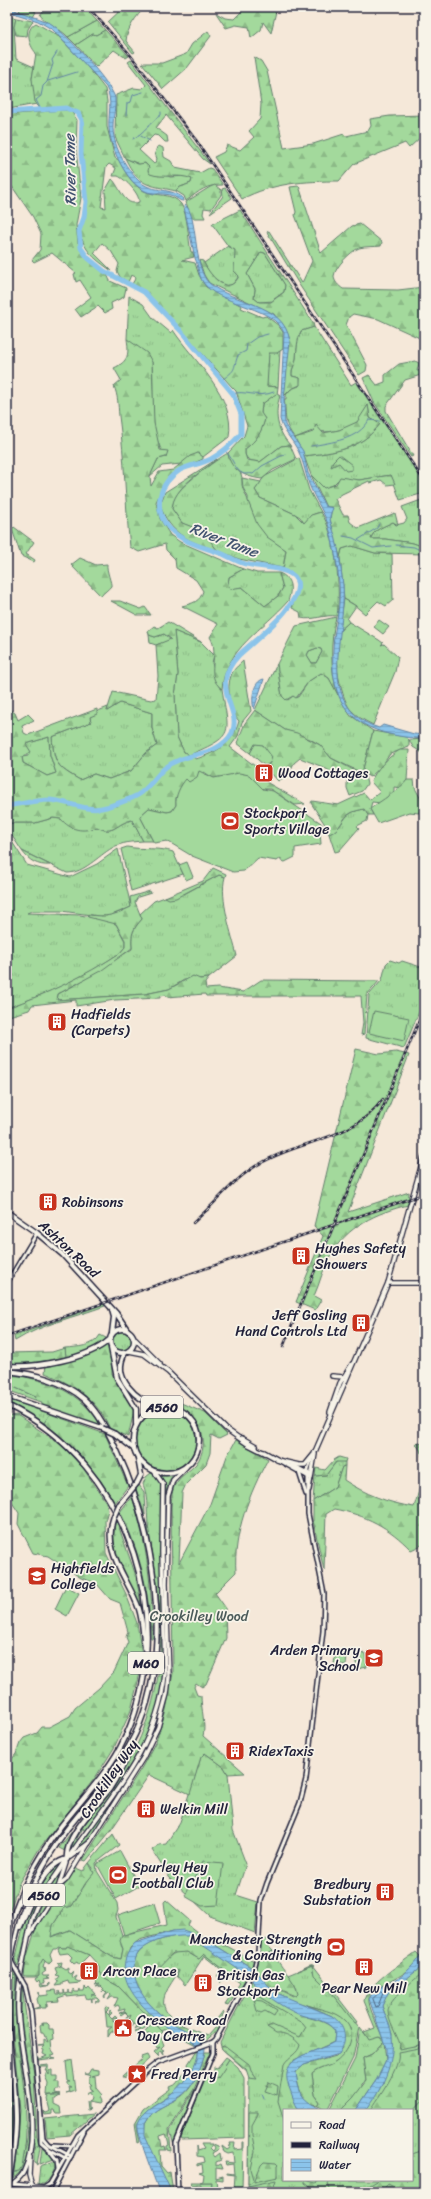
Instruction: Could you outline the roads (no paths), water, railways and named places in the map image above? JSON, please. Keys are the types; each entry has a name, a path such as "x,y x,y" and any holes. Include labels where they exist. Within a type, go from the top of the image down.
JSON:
{"highway":[{"name":"Ashton Road","path":"7,1212 37,1233 74,1266 111,1307 128,1331"},
{"path":"7,1366 42,1363 75,1357 101,1347 109,1340 112,1333 114,1316 111,1307"},
{"path":"112,1333 121,1329 128,1331"},
{"name":"A560","path":"128,1331 133,1337 133,1345 127,1352 120,1365 124,1382 140,1398 159,1407 173,1407 184,1412 197,1428 200,1440 198,1449 194,1459 186,1467"},
{"name":"A560","path":"109,1340 112,1348 117,1378 136,1409 136,1424 133,1435 134,1449 138,1458 154,1471"},
{"name":"A560","path":"112,1348 118,1353 127,1352"},
{"name":"M60","path":"7,1371 47,1378 62,1384 84,1399 94,1409 112,1440 134,1494 147,1538 153,1582 156,1630 151,1692 123,1767 73,1836 67,1851 67,1859 54,1866 44,1878 15,1939"},
{"path":"7,1396 102,1428 116,1434 134,1449"},
{"name":"M60","path":"7,1405 40,1424 66,1444 87,1466 108,1496 118,1514 129,1541 141,1581 146,1616 146,1653 140,1698 120,1748 96,1783 61,1825 36,1863 13,1914 7,1938"},
{"name":"A560","path":"136,1424 145,1414 159,1407"},
{"name":"M60","path":"138,1458 141,1475 138,1483 119,1505 114,1516 110,1527 110,1548 117,1566 138,1607 146,1653"},
{"path":"154,1471 170,1473 186,1467"},
{"name":"M60","path":"7,2191 16,2122 15,2086 7,2004 8,1979 15,1939 24,1906 47,1860 69,1828 106,1782 131,1745"},
{"path":"7,2102 7,2127"}],"main road":[{"path":"307,1500 309,1476 315,1452 330,1413 388,1283 424,1156"},
{"path":"7,1283 37,1233"},
{"path":"388,1283 424,1283"},
{"name":"A560","path":"133,1337 151,1352 164,1369"},
{"name":"A560","path":"127,1352 144,1354 164,1369 232,1434 277,1460 309,1476"},
{"path":"330,1413 332,1402 343,1377 354,1362"},
{"path":"332,1376 343,1377"},
{"name":"A560","path":"277,1460 305,1465 315,1452"},
{"name":"A560","path":"285,1462 309,1476"},
{"name":"Crookilley Way","path":"29,1935 58,1888 79,1861 151,1744 167,1694 169,1677 166,1584 168,1496 173,1480 186,1467"},
{"name":"Crookilley Way","path":"33,2186 29,2176 31,2162 30,2098 18,2010 20,1970 30,1926 40,1901 67,1859 143,1750 154,1725 163,1692 165,1674 162,1552 163,1484 154,1471"},
{"path":"178,2192 176,2143 213,2053 213,2042 248,1982 256,1962 259,1915 267,1883 304,1790 323,1631 324,1590 310,1526 307,1500 299,1472"},
{"name":"Crookilley Way","path":"58,1888 67,1859 89,1843"},
{"path":"7,1954 27,1992 38,2076 43,2138 51,2145 71,2156"},
{"path":"7,2186 12,2184 44,2188 49,2185 84,2129 156,2063 213,2042"},
{"path":"40,2108 40,2140 57,2160 58,2169"},
{"path":"52,2192 84,2129"},
{"path":"51,2145 72,2146"},
{"path":"49,2149 69,2160"},
{"name":"Crookilley Way","path":"12,2184 23,2173 30,2156"},
{"path":"33,2186 40,2192"}],"water":[{"path":"7,7 50,23 66,36 87,58 106,82 115,98 113,132 120,155 128,169 138,180 148,187 177,194 182,197 183,201 174,196 148,192 138,187 126,173 116,155 110,137 110,102 106,87 53,30 38,21 7,11"},
{"path":"185,205 189,210 192,219 200,266 209,283 231,296 268,311 278,318 286,328 290,341 284,399 285,425 303,451 308,473 325,506 333,508 330,515 330,520 338,551 343,585 338,667 340,686 346,704 359,718 379,728 383,725 414,734 424,735 424,739 384,733 368,727 355,718 344,706 337,692 333,673 333,651 339,603 337,567 334,548 326,519 309,484 298,451 280,419 284,333 279,324 270,318 260,312 214,293 203,283 195,258 184,207"},
{"path":"264,679 254,709 253,696 255,687 260,680"},
{"path":"183,1930 200,1936 252,1968 248,1976 189,1936 176,1936 157,1941 145,1947 138,1953 135,1960 134,1971 135,1979 142,1994 147,2001 165,2018 193,2034 203,2043 196,2045 168,2028 138,2001 126,1979 124,1967 127,1955 135,1943 173,1931"},
{"path":"424,1951 424,1965 388,1993 382,2006 392,2036 389,2066 382,2084 367,2109 357,2109 377,2079 386,2061 386,2048 369,1999 378,1988 395,1981 413,1965"},
{"path":"256,1971 274,1992 332,2016 337,2020 343,2029 344,2044 339,2054 304,2065 296,2072 299,2089 304,2098 313,2105 319,2107 318,2109 298,2109 289,2087 287,2076 288,2068 300,2057 334,2042 335,2031 328,2024 298,2014 273,2000 252,1981"},
{"path":"205,2047 201,2067 190,2087 181,2096 156,2110 145,2123 145,2135 170,2189 170,2192 159,2192 139,2135 138,2122 140,2117 148,2109 168,2096 181,2084 194,2067 198,2050"}],"waterway":[{"path":"41,110 36,100 41,96 43,86 47,82 53,64 52,60 57,52"},
{"path":"48,81 77,72"},
{"path":"126,115 127,103 131,102 133,95 143,92"},
{"name":"River Tame","path":"7,112 66,108 78,113 82,120 81,154 86,202 84,217 79,231 81,248 88,258 104,271 144,292 181,331 233,394 241,414 241,434 230,445 211,459 180,470 167,482 160,497 159,505 164,521 175,533 194,544 248,565 287,572 296,579 298,588 287,609 266,631 239,655 230,667 226,678 226,688 234,724 232,733 222,744 216,748 172,763 162,770 139,795 106,807 92,809 50,800 34,801 7,806"},
{"path":"133,139 161,115 161,112"},
{"path":"139,135 150,141"},
{"path":"222,380 233,370 238,355 246,351 247,344 257,337 268,334"},
{"path":"233,394 241,393 262,395 274,392"},
{"path":"311,446 336,441 351,436 364,427 369,420 380,421"},
{"path":"224,450 230,456 238,470 244,474 253,474 262,466 285,454"},
{"path":"358,540 377,528 379,524"},
{"path":"343,536 353,538 373,548 391,546"},
{"path":"396,545 414,547 424,552"},
{"path":"262,2094 264,2099"}],"railway":[{"path":"88,7 128,52 196,140 424,481"},
{"path":"283,1347 424,1009"},
{"path":"207,1210 247,1172 278,1154 343,1131 358,1123 371,1113 383,1099"},
{"path":"7,1336 424,1194"},
{"path":"193,1223 210,1207"}],"place":[{"name":"Wood Cottages","path":"264,773"},
{"name":"Stockport Sports Village","path":"230,821"},
{"name":"Hadfields (Carpets)","path":"57,1022"},
{"name":"Robinsons","path":"48,1202"},
{"name":"Hughes Safety Showers","path":"301,1256"},
{"name":"Jeff Gosling Hand Controls Ltd","path":"361,1323"},
{"name":"Highfields College","path":"37,1576"},
{"name":"Arden Primary School","path":"374,1658"},
{"name":"RidexTaxis","path":"235,1751"},
{"name":"Welkin Mill","path":"146,1809"},
{"name":"Spurley Hey Football Club","path":"118,1875"},
{"name":"Bredbury Substation","path":"385,1892"},
{"name":"Manchester Strength & Conditioning","path":"336,1947"},
{"name":"Pear New Mill","path":"364,1967"},
{"name":"Arcon Place","path":"89,1971"},
{"name":"British Gas Stockport","path":"203,1983"},
{"name":"Crescent Road Day Centre","path":"123,2028"},
{"name":"Fred Perry","path":"137,2074"}],"park label":[{"name":"Crookilley Wood","path":"199,1616"}]}
